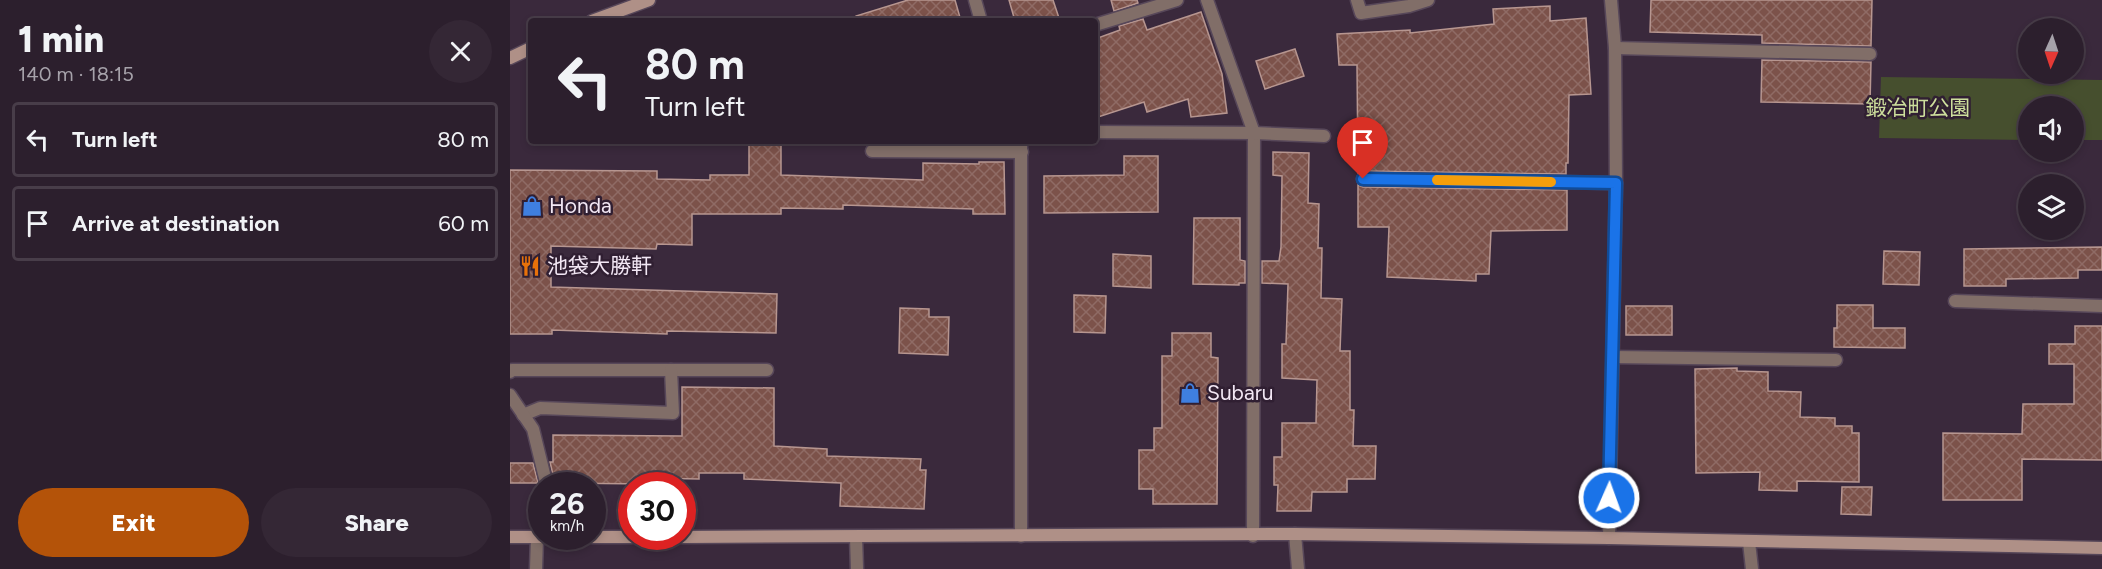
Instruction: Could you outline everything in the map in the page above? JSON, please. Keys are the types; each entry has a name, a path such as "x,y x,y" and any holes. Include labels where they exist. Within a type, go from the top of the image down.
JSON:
{"street":[{"path":"600,18 649,0"},
{"path":"975,0 980,18"},
{"path":"1098,24 1177,0"},
{"path":"1207,0 1254,133 1253,536"},
{"path":"1357,0 1361,13 1409,6 1428,0"},
{"path":"1609,538 1616,183 1615,48 1611,0"},
{"path":"1615,48 1870,54"},
{"path":"510,58 528,49"},
{"path":"1098,132 1324,136"},
{"path":"872,152 1021,147 1021,537"},
{"path":"1363,179 1616,183"},
{"path":"1955,301 2102,306"},
{"path":"1613,357 1836,360"},
{"path":"510,372 512,370 767,370"},
{"path":"523,415 540,408 673,413 671,370"},
{"path":"510,395 533,429 544,472"},
{"path":"1296,534 1298,569"},
{"path":"696,537 1296,534 2102,548"},
{"path":"510,537 528,537"},
{"path":"856,537 857,569"},
{"path":"1749,542 1752,569"},
{"path":"536,569 540,550"}],"green space":[{"name":"鍛冶町公園","path":"1881,77 2018,79 2018,84 2084,84 2084,80 2102,80 2102,140 2084,140 2084,96 2018,96 2018,140 1879,138"}],"building":[{"path":"908,0 955,0 960,18 856,18 856,16"},
{"path":"1009,0 1053,0 1059,18 1014,18"},
{"path":"1111,0 1137,0 1138,3 1114,11"},
{"path":"1651,0 1872,0 1871,46 1762,43 1762,35 1650,32"},
{"path":"1550,6 1550,21 1586,18 1591,94 1569,95 1566,174 1363,171 1358,173 1357,65 1339,65 1337,34 1410,30 1410,33 1494,24 1493,9"},
{"path":"1201,12 1222,74 1227,113 1191,117 1188,99 1147,112 1144,102 1098,117 1098,38 1120,30 1119,26 1143,19 1147,30"},
{"path":"1295,49 1304,76 1265,89 1256,61"},
{"path":"1762,60 1871,62 1870,104 1761,102"},
{"path":"749,144 781,144 781,175 923,180 923,163 1004,162 1005,214 973,214 973,209 843,205 843,209 781,208 781,214 692,214 692,245 657,244 656,249 551,246 551,287 777,294 776,333 667,331 667,334 552,330 552,334 510,334 510,170 657,171 657,179 710,180 710,175 749,175"},
{"path":"1273,152 1309,153 1308,203 1319,204 1318,248 1322,248 1321,298 1342,299 1340,351 1350,351 1350,410 1354,410 1353,446 1376,446 1375,479 1347,479 1347,492 1312,492 1311,511 1277,511 1278,485 1274,485 1274,457 1282,457 1282,423 1316,423 1317,380 1282,378 1282,344 1286,344 1288,284 1262,283 1262,261 1279,261 1281,247 1282,176 1273,175"},
{"path":"1124,156 1158,156 1158,212 1044,213 1044,176 1124,175"},
{"path":"1358,185 1363,187 1567,190 1567,230 1491,231 1489,274 1476,274 1476,281 1387,277 1389,227 1358,227"},
{"path":"1194,218 1240,218 1240,260 1245,261 1245,283 1239,283 1239,285 1193,284"},
{"path":"2102,247 2102,270 2078,270 2078,278 2006,279 2006,286 1964,286 1964,249"},
{"path":"1884,251 1920,252 1919,285 1883,284"},
{"path":"1113,254 1151,256 1151,288 1113,286"},
{"path":"1074,295 1106,296 1105,333 1074,332"},
{"path":"1837,305 1873,305 1873,328 1905,328 1905,348 1834,347"},
{"path":"1626,306 1672,306 1672,335 1626,335"},
{"path":"900,308 929,309 929,317 949,317 948,355 899,353"},
{"path":"2075,326 2102,326 2102,460 2022,459 2022,500 1943,500 1943,433 2022,434 2023,404 2074,404 2074,364 2049,364 2049,344 2075,344"},
{"name":"Subaru","path":"1172,333 1211,333 1211,357 1218,358 1217,504 1153,504 1153,489 1139,489 1139,450 1154,450 1154,428 1162,428 1162,356 1172,356"},
{"path":"1737,368 1737,371 1768,372 1768,391 1801,392 1800,417 1835,418 1835,426 1852,426 1852,433 1859,433 1859,482 1797,481 1797,491 1759,490 1760,472 1696,473 1695,369"},
{"path":"682,387 774,388 774,446 827,449 827,456 921,459 920,470 926,470 924,509 840,506 841,483 744,479 744,473 699,473 699,479 696,479 696,472 618,472 618,484 606,484 606,472 552,472 550,462 553,462 553,435 682,436"},
{"path":"510,463 533,463 535,472 528,472 528,483 510,483"},
{"path":"1842,487 1872,487 1871,515 1841,514"}],"slow traffic":[{"path":"1437,180 1551,182"}],"place":[{"name":"Honda","path":"532,206"},
{"name":"池袋大勝軒","path":"530,266"},
{"name":"Subaru","path":"1190,393"}],"route":[{"path":"1363,179 1616,183 1609,498"}]}
